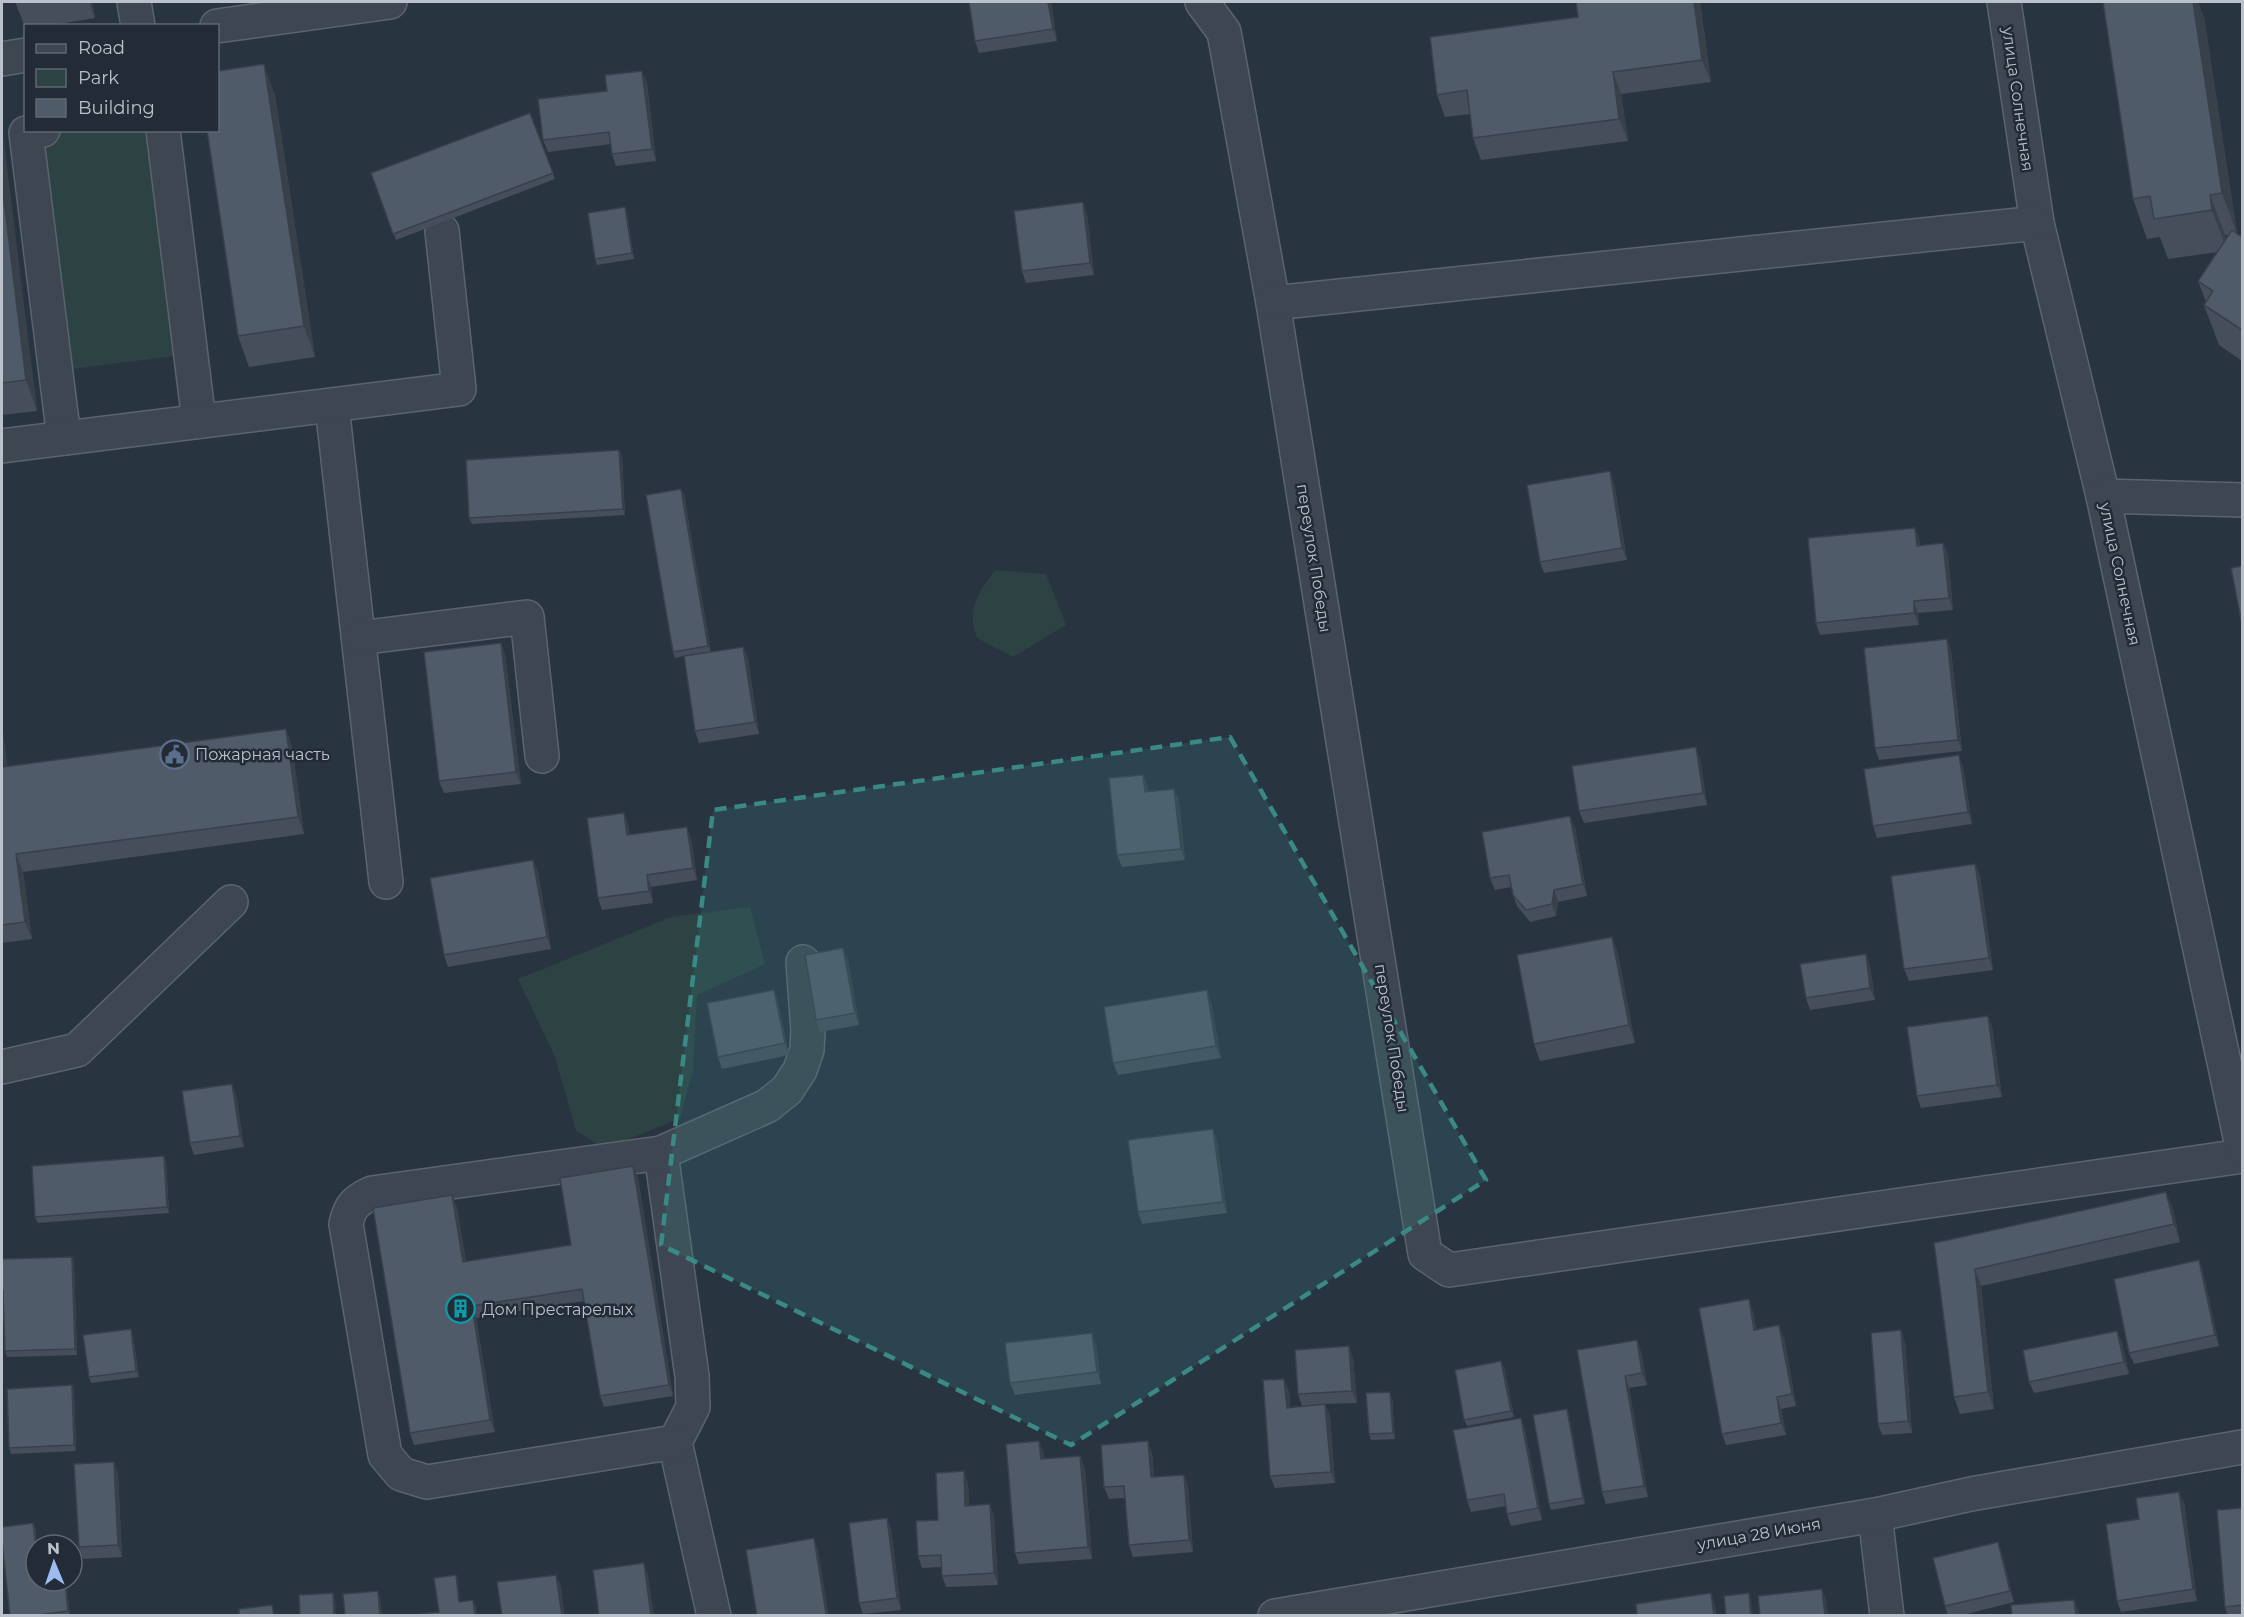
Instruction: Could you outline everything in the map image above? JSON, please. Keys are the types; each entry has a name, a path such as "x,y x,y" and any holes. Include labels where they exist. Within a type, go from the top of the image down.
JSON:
{"street":[{"path":"134,2 138,24"},
{"name":"переулок Победы","path":"1202,2 1224,32 1273,303 1425,1254 1449,1270 2242,1156"},
{"name":"улица Солнечная","path":"2004,2 2037,223 2103,496 2242,1146"},
{"path":"219,26 370,3"},
{"path":"2,59 24,55"},
{"path":"32,132 26,133 64,438"},
{"path":"163,132 199,421"},
{"path":"1273,303 2037,223"},
{"path":"2,446 459,389 442,231"},
{"path":"332,406 386,882"},
{"path":"2103,496 2242,500"},
{"path":"359,638 527,617 542,756"},
{"path":"2,1067 77,1050 231,902"},
{"path":"675,1442 427,1482 401,1474 385,1455 346,1224 350,1207 358,1199 372,1193 661,1153 767,1106 787,1090 800,1070 807,1050 808,1031 803,962"},
{"path":"661,1153 692,1376 693,1407 675,1442 714,1616"},
{"name":"улица 28 Июня","path":"1275,1616 1875,1515 1971,1494 2242,1447"},
{"path":"1875,1515 1887,1616"}],"highlighted area":[{"path":"1230,737 1486,1180 1071,1445 661,1245 713,810"}],"green space":[{"path":"43,132 163,132 191,354 56,371"},
{"path":"995,570 1046,574 1066,625 1013,657 977,638 973,610 983,586"},
{"path":"750,907 765,964 697,995 693,1070 680,1118 605,1149 576,1131 555,1057 518,979 671,917"}],"building":[{"path":"969,2 1048,2 1053,29 975,41"},
{"path":"1576,2 1694,2 1702,60 1613,72 1619,119 1473,138 1467,90 1437,95 1430,37 1578,17"},
{"path":"2103,2 2193,2 2222,193 2210,195 2212,210 2154,219 2150,196 2133,199"},
{"path":"264,64 304,326 238,336 207,132 219,132 219,71"},
{"path":"642,71 652,149 612,154 609,132 543,140 538,99 607,91 605,75"},
{"path":"530,113 553,173 393,234 371,173"},
{"path":"2,185 26,380 2,383"},
{"path":"1083,202 1090,263 1022,271 1014,211"},
{"path":"625,207 632,253 595,259 588,213"},
{"path":"2232,230 2242,237 2242,330 2204,305 2213,291 2198,281"},
{"path":"619,450 623,509 469,518 466,460"},
{"path":"1610,471 1622,548 1540,562 1527,485"},
{"path":"681,489 708,646 673,652 646,495"},
{"path":"1915,528 1917,546 1943,543 1949,598 1914,601 1914,613 1816,623 1808,538"},
{"path":"2242,566 2242,625 2231,568"},
{"path":"1947,639 1958,740 1875,748 1864,648"},
{"path":"501,643 516,772 439,781 424,652"},
{"path":"743,647 755,722 695,731 684,656"},
{"path":"286,729 298,817 16,854 25,922 2,925 2,753 3,767"},
{"path":"1696,747 1703,793 1579,811 1572,766"},
{"path":"1959,755 1968,812 1873,826 1864,769"},
{"path":"1143,775 1145,792 1174,789 1181,849 1117,855 1109,778"},
{"path":"624,813 627,835 687,827 693,868 647,875 649,891 598,898 587,818"},
{"path":"1570,816 1583,884 1554,890 1552,904 1526,910 1513,895 1509,875 1490,878 1482,832"},
{"path":"533,860 547,937 444,955 430,878"},
{"path":"1975,864 1989,958 1904,969 1891,876"},
{"path":"1612,937 1629,1025 1534,1044 1517,955"},
{"path":"843,948 855,1013 816,1020 805,955"},
{"path":"1866,954 1870,988 1806,998 1800,964"},
{"path":"774,990 785,1043 718,1057 707,1003"},
{"path":"1207,990 1216,1046 1113,1063 1104,1007"},
{"path":"1988,1016 1997,1085 1917,1096 1907,1027"},
{"path":"232,1084 240,1136 190,1143 182,1091"},
{"path":"1213,1129 1223,1202 1138,1212 1128,1140"},
{"path":"164,1156 167,1207 35,1217 32,1166"},
{"name":"Дом Престарелых","path":"633,1166 669,1385 600,1396 582,1289 472,1306 490,1420 410,1433 373,1208 452,1195 463,1262 571,1245 560,1178"},
{"path":"2166,1192 2174,1224 1975,1269 1988,1392 1954,1397 1934,1243"},
{"path":"72,1257 75,1349 5,1351 2,1259"},
{"path":"2199,1260 2215,1335 2129,1353 2114,1279"},
{"path":"1749,1299 1754,1330 1779,1325 1792,1394 1777,1397 1781,1423 1722,1434 1699,1308"},
{"path":"131,1329 136,1371 89,1377 83,1335"},
{"path":"1901,1330 1908,1421 1878,1424 1871,1333"},
{"path":"2117,1331 2124,1362 2029,1382 2023,1350"},
{"path":"1092,1333 1097,1372 1010,1383 1005,1343"},
{"path":"1637,1340 1642,1373 1625,1376 1644,1486 1602,1492 1577,1350"},
{"path":"1349,1346 1352,1391 1298,1394 1295,1350"},
{"path":"1501,1361 1511,1411 1464,1420 1455,1370"},
{"path":"1284,1379 1287,1408 1325,1404 1331,1472 1270,1476 1263,1380"},
{"path":"72,1385 74,1445 9,1448 7,1389"},
{"path":"1390,1392 1393,1433 1369,1434 1366,1393"},
{"path":"1567,1409 1583,1498 1549,1504 1533,1415"},
{"path":"1521,1418 1538,1508 1507,1514 1504,1494 1467,1500 1453,1430"},
{"path":"1039,1441 1041,1459 1080,1456 1088,1547 1015,1553 1006,1444"},
{"path":"1148,1441 1151,1477 1184,1475 1189,1540 1129,1545 1124,1486 1104,1487 1101,1445"},
{"path":"114,1462 118,1545 84,1547 84,1533 78,1533 74,1464"},
{"path":"964,1471 965,1506 990,1504 994,1573 942,1576 941,1555 918,1556 916,1521 938,1520 936,1473"},
{"path":"2179,1492 2193,1589 2117,1601 2106,1524 2139,1519 2136,1498"},
{"path":"2242,1508 2242,1605 2225,1607 2217,1510"},
{"path":"887,1518 897,1598 859,1603 849,1523"},
{"path":"33,1523 34,1533 24,1533 24,1593 66,1593 68,1611 31,1616 10,1616 2,1527"},
{"path":"814,1538 826,1614 757,1616 746,1550"},
{"path":"1998,1542 2010,1591 1945,1606 1933,1558"},
{"path":"644,1563 651,1616 599,1616 593,1570"},
{"path":"456,1575 459,1602 473,1600 475,1616 420,1616 420,1614 439,1612 434,1578"},
{"path":"556,1575 562,1616 502,1616 497,1582"},
{"path":"1822,1589 1825,1616 1760,1616 1758,1596"},
{"path":"378,1591 380,1616 345,1616 343,1594"},
{"path":"333,1593 334,1616 300,1616 299,1595"},
{"path":"1711,1593 1714,1616 1637,1616 1636,1604"},
{"path":"1749,1593 1751,1616 1726,1616 1724,1596"},
{"path":"2074,1600 2076,1616 2012,1616 2011,1605"},
{"path":"272,1605 274,1616 239,1616 239,1609"}],"place":[{"name":"Пожарная часть","path":"174,754"},
{"name":"Дом Престарелых","path":"461,1309"}]}
